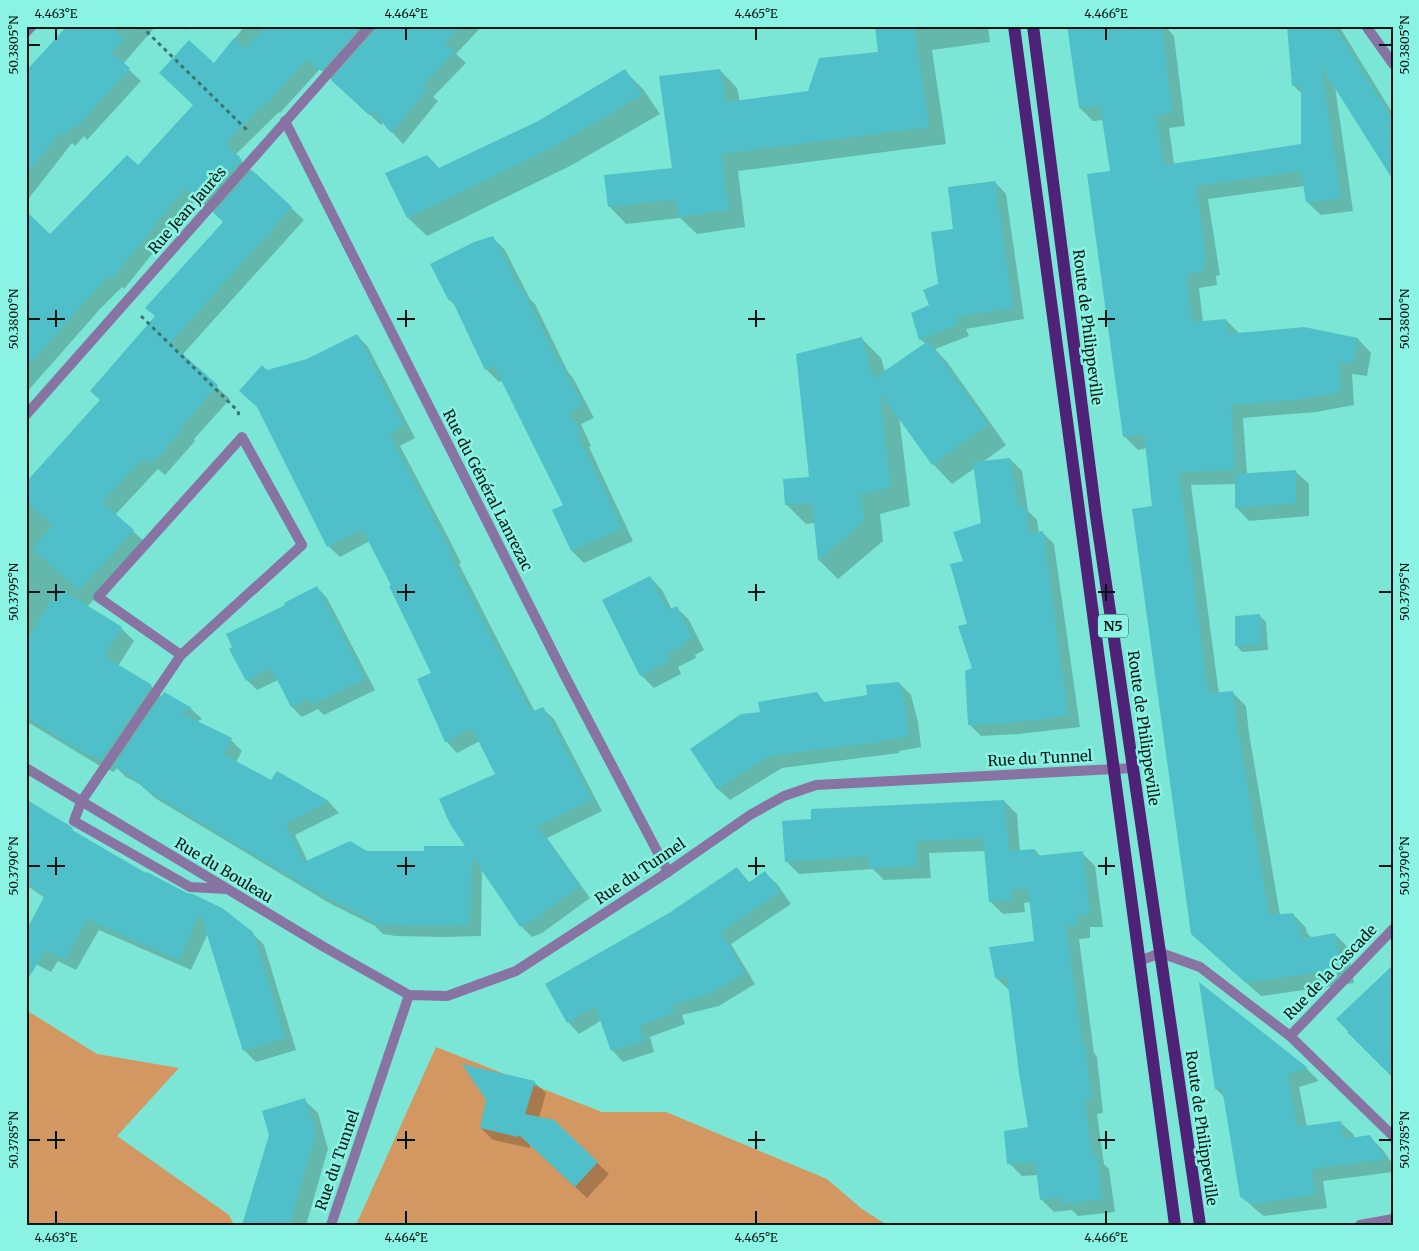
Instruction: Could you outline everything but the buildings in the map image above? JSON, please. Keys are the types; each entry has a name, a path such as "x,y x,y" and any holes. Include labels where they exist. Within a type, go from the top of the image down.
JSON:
{"main road":[{"name":"N5","path":"1014,26 1175,1225"},
{"name":"Route de Philippeville","path":"1033,26 1096,516 1200,1225"}],"street":[{"path":"26,32 32,26"},
{"name":"Rue Jean Jaurès","path":"26,415 370,26"},
{"path":"1366,26 1393,64"},
{"name":"Rue du Général Lanrezac","path":"285,122 566,678 668,872"},
{"path":"181,655 98,597 242,437 302,545 181,655 81,802 74,821 190,887 226,888"},
{"name":"Rue du Bouleau","path":"26,768 324,947 409,995"},
{"name":"Rue du Tunnel","path":"331,1225 409,995 447,996 516,971 668,872 750,815 784,796 816,785 1133,768"},
{"name":"Rue de la Cascade","path":"1290,1036 1393,930"},
{"path":"1139,961 1161,952"},
{"name":"Rue de la Cascade","path":"1161,952 1200,967 1290,1036 1393,1136"},
{"path":"1360,1225 1393,1219"}],"path":[{"path":"141,26 263,146"},
{"path":"126,302 238,410 242,437"}],"shaded area":[{"path":"26,1010 97,1054 179,1068 117,1136 229,1215 234,1225 26,1225"},
{"path":"436,1047 602,1112 666,1112 827,1179 862,1209 887,1225 356,1225"}]}
